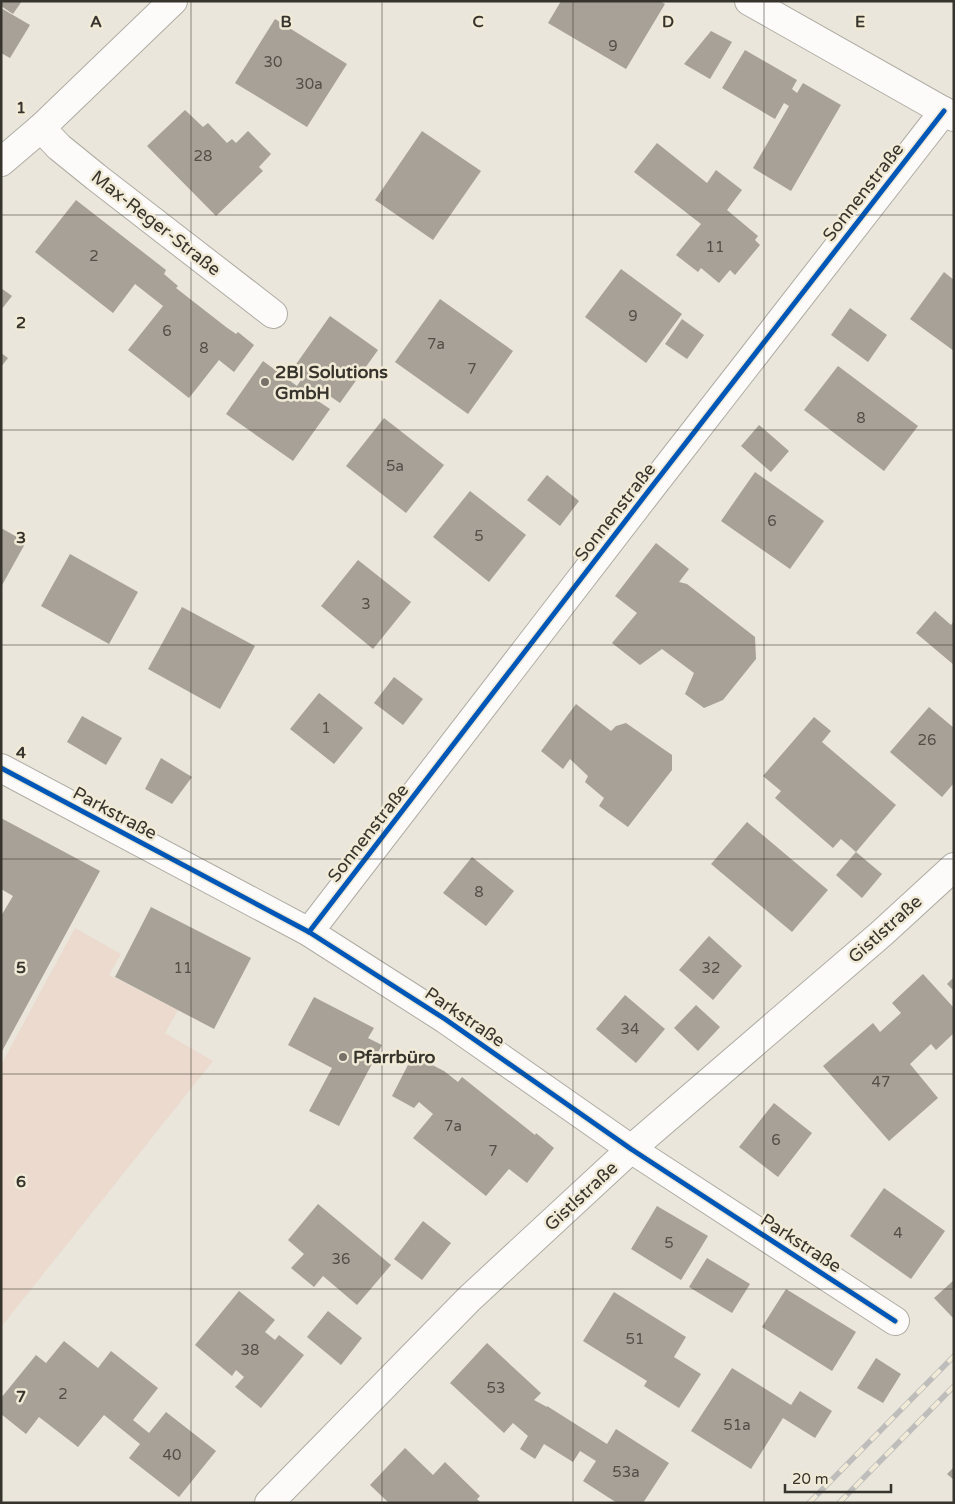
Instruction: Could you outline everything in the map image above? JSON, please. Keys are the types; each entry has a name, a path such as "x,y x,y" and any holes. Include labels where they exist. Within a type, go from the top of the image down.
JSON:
{"street":[{"path":"1,162 41,128 173,1"},
{"path":"749,1 949,114"},
{"name":"Sonnenstraße","path":"309,932 650,488 949,114"},
{"name":"Max-Reger-Straße","path":"41,128 60,147 96,177 273,314"},
{"name":"Parkstraße","path":"1,768 309,932 445,1019 631,1149 895,1321"},
{"name":"Gistlstraße","path":"269,1503 470,1299 631,1149 881,934 954,867"}],"shaded area":[{"path":"75,928 121,954 109,975 178,1010 165,1033 213,1061 1,1327 1,1065"}],"building":[{"path":"1,1 22,1 13,14 1,6"},
{"path":"561,1 660,1 665,4 626,69 548,23"},
{"path":"1,8 30,25 10,58 1,53"},
{"path":"275,19 347,64 307,127 235,83"},
{"path":"711,31 732,42 710,79 684,64"},
{"path":"745,50 797,80 792,89 797,93 803,83 841,105 791,191 753,168 789,106 784,103 775,119 722,88"},
{"path":"185,110 203,127 208,123 227,143 232,139 236,143 248,131 271,154 259,167 263,171 216,216 147,146"},
{"path":"422,131 481,171 433,240 375,200"},
{"path":"657,143 707,183 716,170 742,190 727,210 758,236 755,240 760,245 735,275 730,270 719,283 701,268 698,272 676,255 701,224 634,172"},
{"path":"76,200 166,270 164,274 178,286 176,288 226,327 236,334 238,332 254,345 234,372 219,360 189,398 128,350 163,306 135,284 113,313 35,252"},
{"path":"621,269 682,314 646,363 585,317"},
{"path":"944,272 954,280 954,351 910,319"},
{"path":"1,288 12,296 1,310"},
{"path":"440,299 513,351 468,414 395,362"},
{"path":"850,308 887,335 868,362 831,335"},
{"path":"330,316 378,350 340,403 321,390 315,399 330,409 293,461 226,414 263,361 297,386 303,377 292,370"},
{"path":"682,319 704,335 687,359 665,344"},
{"path":"1,353 8,358 1,367"},
{"path":"838,366 918,426 884,471 804,410"},
{"path":"384,418 444,465 406,513 346,466"},
{"path":"759,425 789,451 771,472 741,446"},
{"path":"755,472 824,521 790,569 721,521"},
{"path":"547,475 579,501 560,526 527,500"},
{"path":"470,491 526,535 489,582 433,537"},
{"path":"1,528 26,542 1,587"},
{"path":"656,543 689,569 679,582 687,584 755,637 756,659 723,700 704,708 685,694 694,673 662,649 640,665 612,643 637,613 615,596"},
{"path":"70,554 138,592 109,644 41,606"},
{"path":"358,560 411,602 373,649 321,606"},
{"path":"182,607 255,646 220,709 148,669"},
{"path":"935,611 951,625 954,621 954,665 916,633"},
{"path":"394,677 423,699 403,725 374,703"},
{"path":"319,693 363,728 334,764 290,729"},
{"path":"576,704 611,731 616,726 626,723 672,755 672,770 628,827 599,806 604,798 585,782 588,776 570,759 563,769 541,751"},
{"path":"929,707 954,728 954,783 942,797 890,752"},
{"path":"82,716 122,738 106,765 67,742"},
{"path":"814,717 831,731 822,742 896,805 856,852 841,839 833,848 775,798 781,791 763,776"},
{"path":"161,758 192,777 172,804 145,789"},
{"path":"1,818 100,871 1,1053 1,916 13,896 1,889"},
{"path":"747,822 828,890 792,932 711,864"},
{"path":"856,852 882,874 862,898 836,875"},
{"path":"472,857 514,891 486,926 443,893"},
{"path":"151,907 251,958 214,1029 115,977"},
{"path":"709,936 742,966 713,1000 679,970"},
{"path":"923,974 954,1008 954,1033 936,1050 931,1044 910,1064 938,1098 889,1141 823,1066 873,1023 880,1032 901,1013 892,1003"},
{"path":"954,977 954,991 947,984"},
{"path":"625,995 665,1029 636,1063 596,1029"},
{"name":"Pfarrbüro","path":"314,997 374,1028 368,1038 382,1045 339,1126 309,1111 332,1068 288,1045"},
{"path":"696,1005 720,1027 698,1051 674,1028"},
{"path":"413,1055 444,1071 458,1082 462,1077 554,1148 527,1183 509,1169 486,1196 413,1138 433,1114 419,1102 414,1108 392,1096"},
{"path":"774,1103 812,1133 778,1177 739,1147"},
{"path":"884,1188 945,1231 911,1279 850,1236"},
{"path":"318,1204 391,1265 357,1305 323,1276 314,1287 291,1268 304,1254 288,1240"},
{"path":"657,1206 708,1236 681,1280 631,1249"},
{"path":"423,1221 451,1243 422,1280 394,1259"},
{"path":"707,1258 750,1284 732,1313 689,1287"},
{"path":"954,1280 954,1319 934,1298"},
{"path":"786,1289 856,1332 832,1371 762,1327"},
{"path":"239,1291 275,1320 265,1332 275,1340 279,1335 304,1355 261,1408 235,1387 244,1377 236,1370 232,1376 195,1345"},
{"path":"614,1292 686,1337 674,1357 701,1374 679,1408 644,1386 647,1381 583,1341"},
{"path":"328,1311 362,1338 341,1365 307,1337"},
{"path":"64,1341 98,1368 111,1351 158,1388 133,1420 149,1433 166,1412 216,1451 179,1497 129,1458 140,1444 104,1415 78,1447 39,1417 26,1434 1,1414 1,1398 36,1355 46,1363"},
{"path":"487,1343 541,1393 534,1400 547,1406 607,1444 616,1429 669,1463 643,1503 617,1503 583,1481 596,1461 580,1451 573,1462 544,1444 535,1459 520,1449 528,1436 513,1423 504,1433 450,1383"},
{"path":"876,1358 901,1374 883,1403 857,1388"},
{"path":"732,1368 791,1405 800,1391 832,1411 815,1438 783,1418 751,1469 691,1431"},
{"path":"405,1448 433,1475 445,1462 480,1496 477,1499 481,1503 389,1503 370,1485"},
{"path":"954,1467 954,1480 947,1474"}],"railway":[{"path":"809,1503 954,1356"},
{"path":"839,1503 954,1386"}],"cycle path":[{"path":"309,932 944,111"},
{"path":"1,768 309,932 445,1019 631,1149 895,1321"}],"place":[{"name":"2BI Solutions GmbH","path":"265,382"},
{"name":"Pfarrbüro","path":"343,1057"}]}
